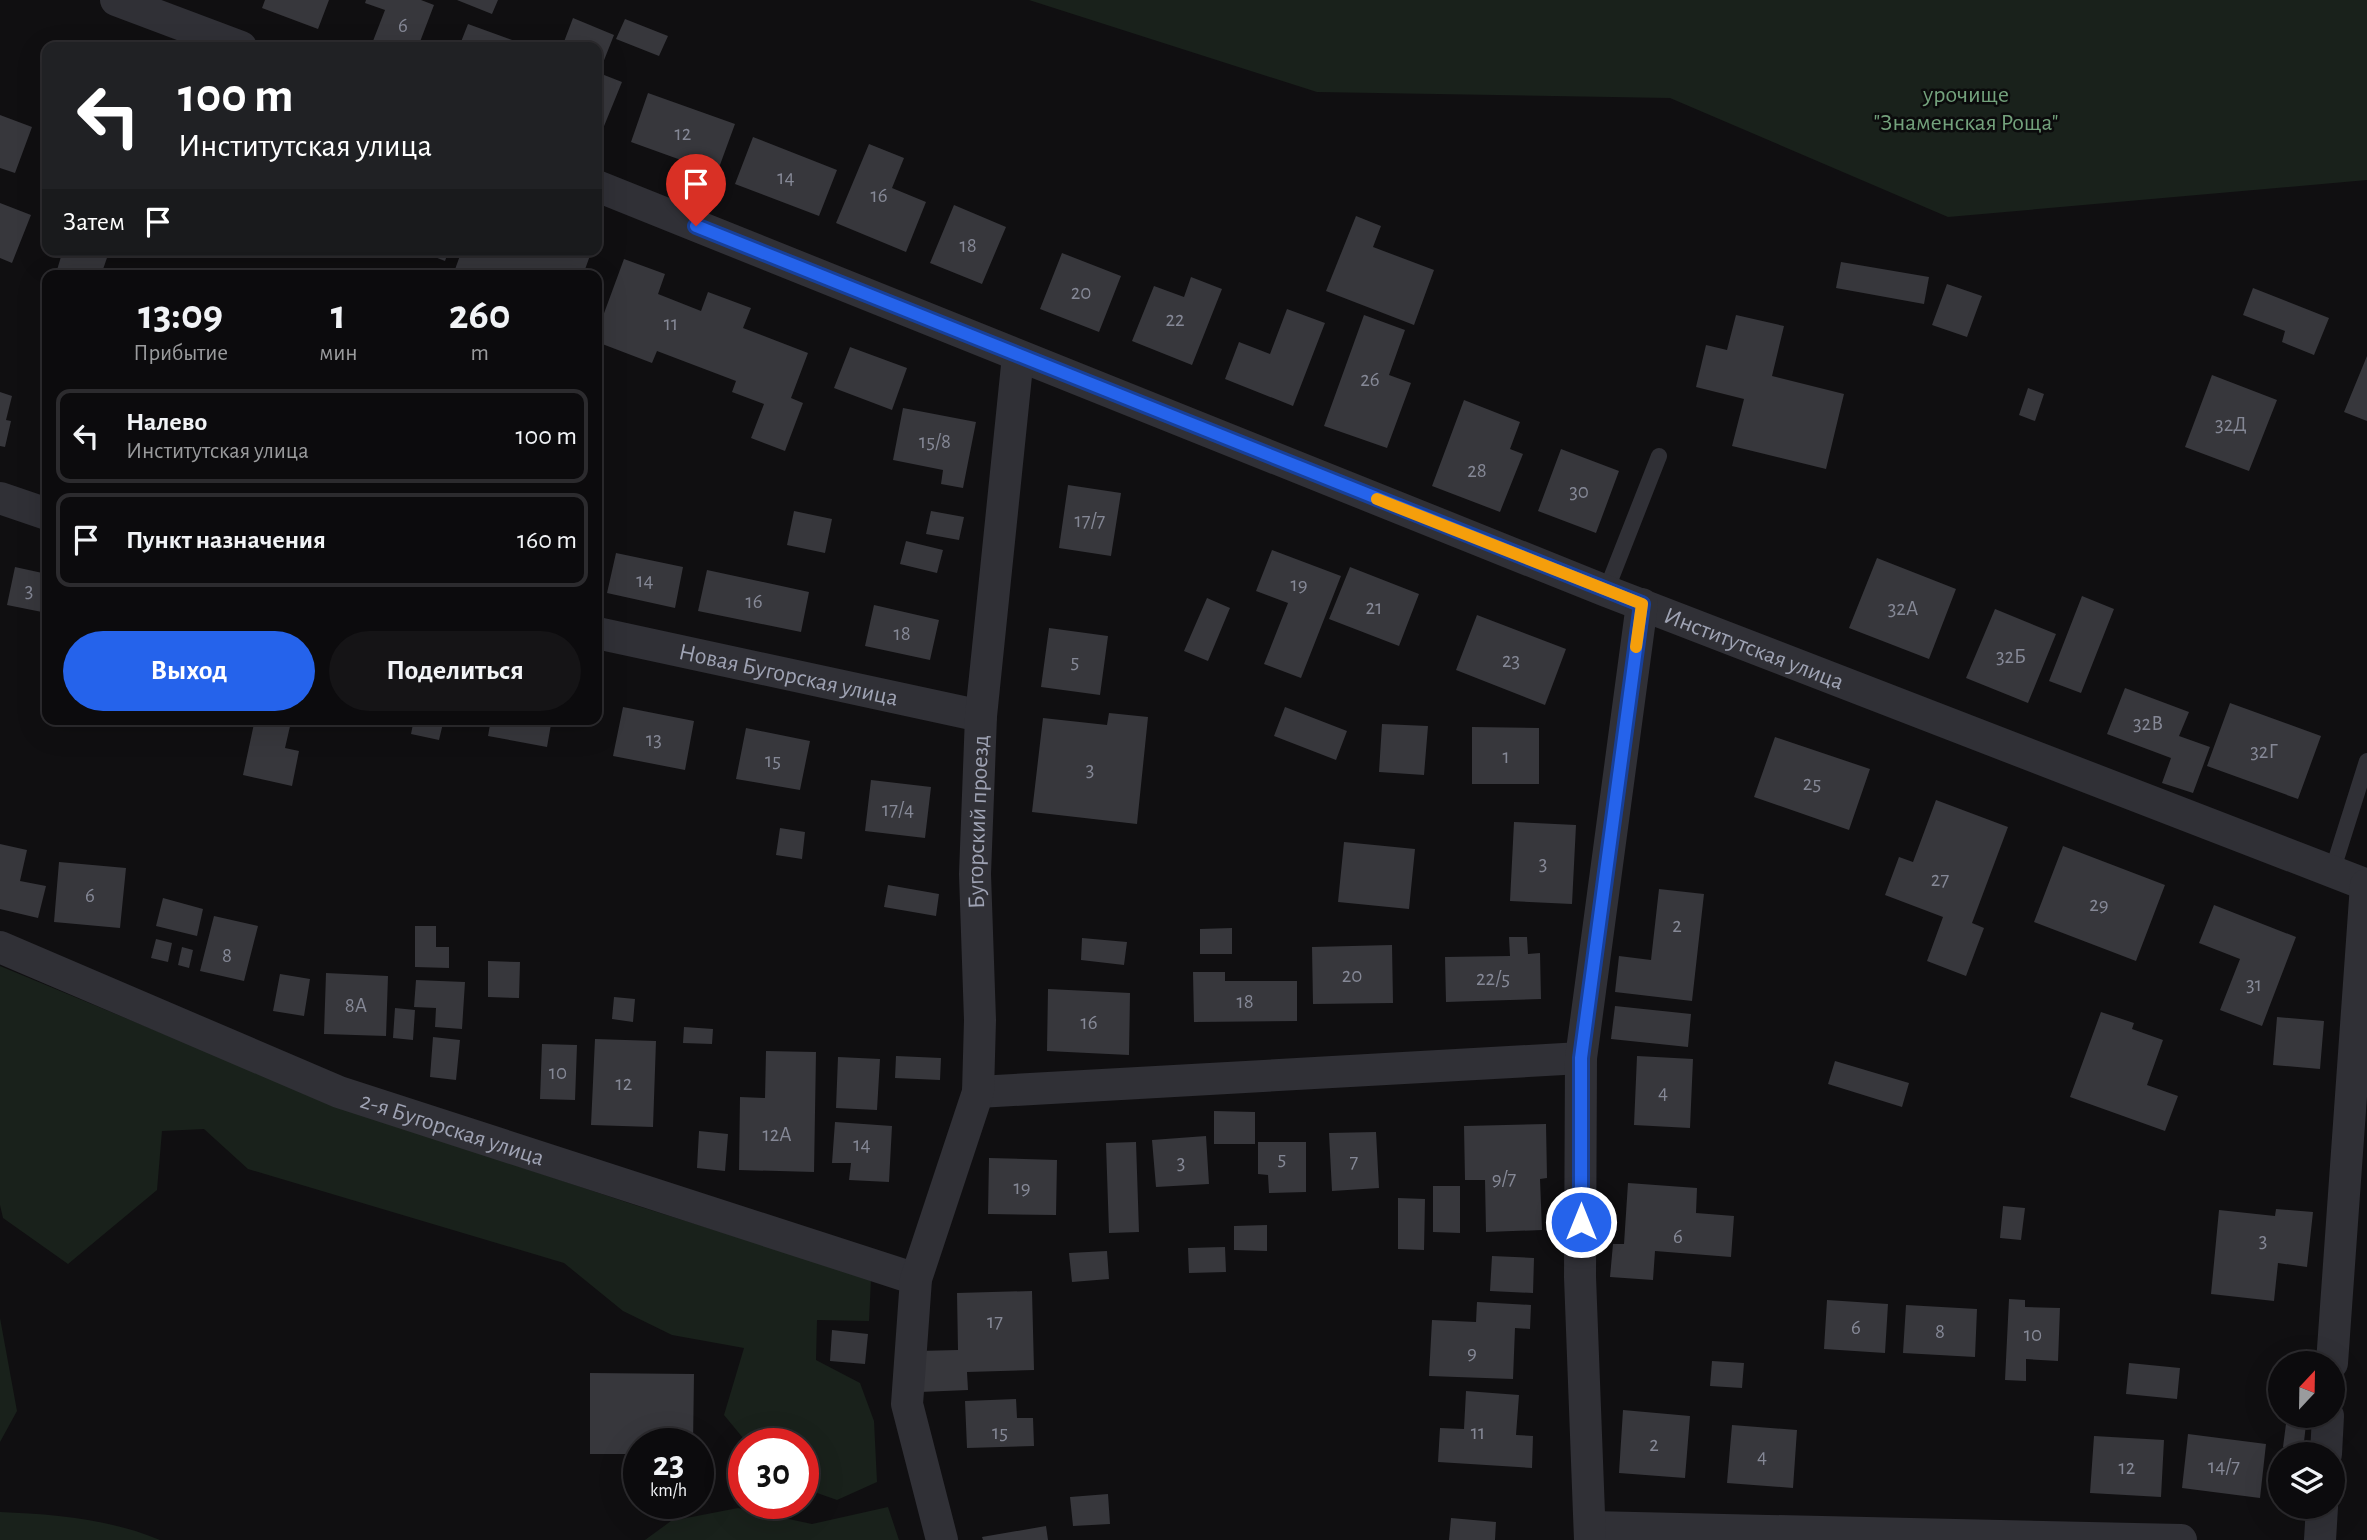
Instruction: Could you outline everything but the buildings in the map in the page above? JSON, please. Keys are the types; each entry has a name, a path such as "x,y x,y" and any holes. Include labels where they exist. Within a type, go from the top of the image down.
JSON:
{"street":[{"path":"116,0 228,42"},
{"name":"Институтская улица","path":"602,188 1606,591 2367,885"},
{"name":"Бугорский проезд","path":"942,1540 906,1404 916,1279 978,1092 980,1020 975,874 981,716 1018,356"},
{"path":"0,498 42,512"},
{"path":"1642,604 1581,1058 1580,1277 1590,1534 2181,1540"},
{"name":"Новая Бугорская улица","path":"602,635 981,716"},
{"path":"2333,1351 2367,885"},
{"name":"2-я Бугорская улица","path":"0,947 339,1092 916,1279"},
{"path":"978,1092 1581,1058"},
{"path":"2320,1540 2321,1519"}],"lane":[{"path":"1606,591 1659,456"},
{"path":"2332,872 2367,761"}],"green space":[{"name":"урочище \"Знаменская Роща\"","path":"1029,0 2367,0 2367,180 1948,217 1670,98 1317,92"},
{"path":"0,966 338,1106 638,1206 871,1279 869,1321 817,1320 816,1360 860,1383 874,1421 877,1482 837,1500 819,1494 819,1428 735,1428 724,1415 744,1348 672,1335 623,1311 564,1263 248,1169 204,1129 162,1131 157,1190 68,1264 3,1218 0,1205"},
{"path":"0,1318 17,1411 0,1442"},
{"path":"888,1507 899,1540 645,1540 671,1521 714,1519 714,1513 728,1510 728,1519 789,1519 812,1524"},
{"path":"0,1512 101,1522 160,1540 0,1540"}],"slow traffic":[{"path":"1377,499 1642,604 1636,647"}],"route":[{"path":"696,226 1642,604 1581,1058 1581,1222"}]}
